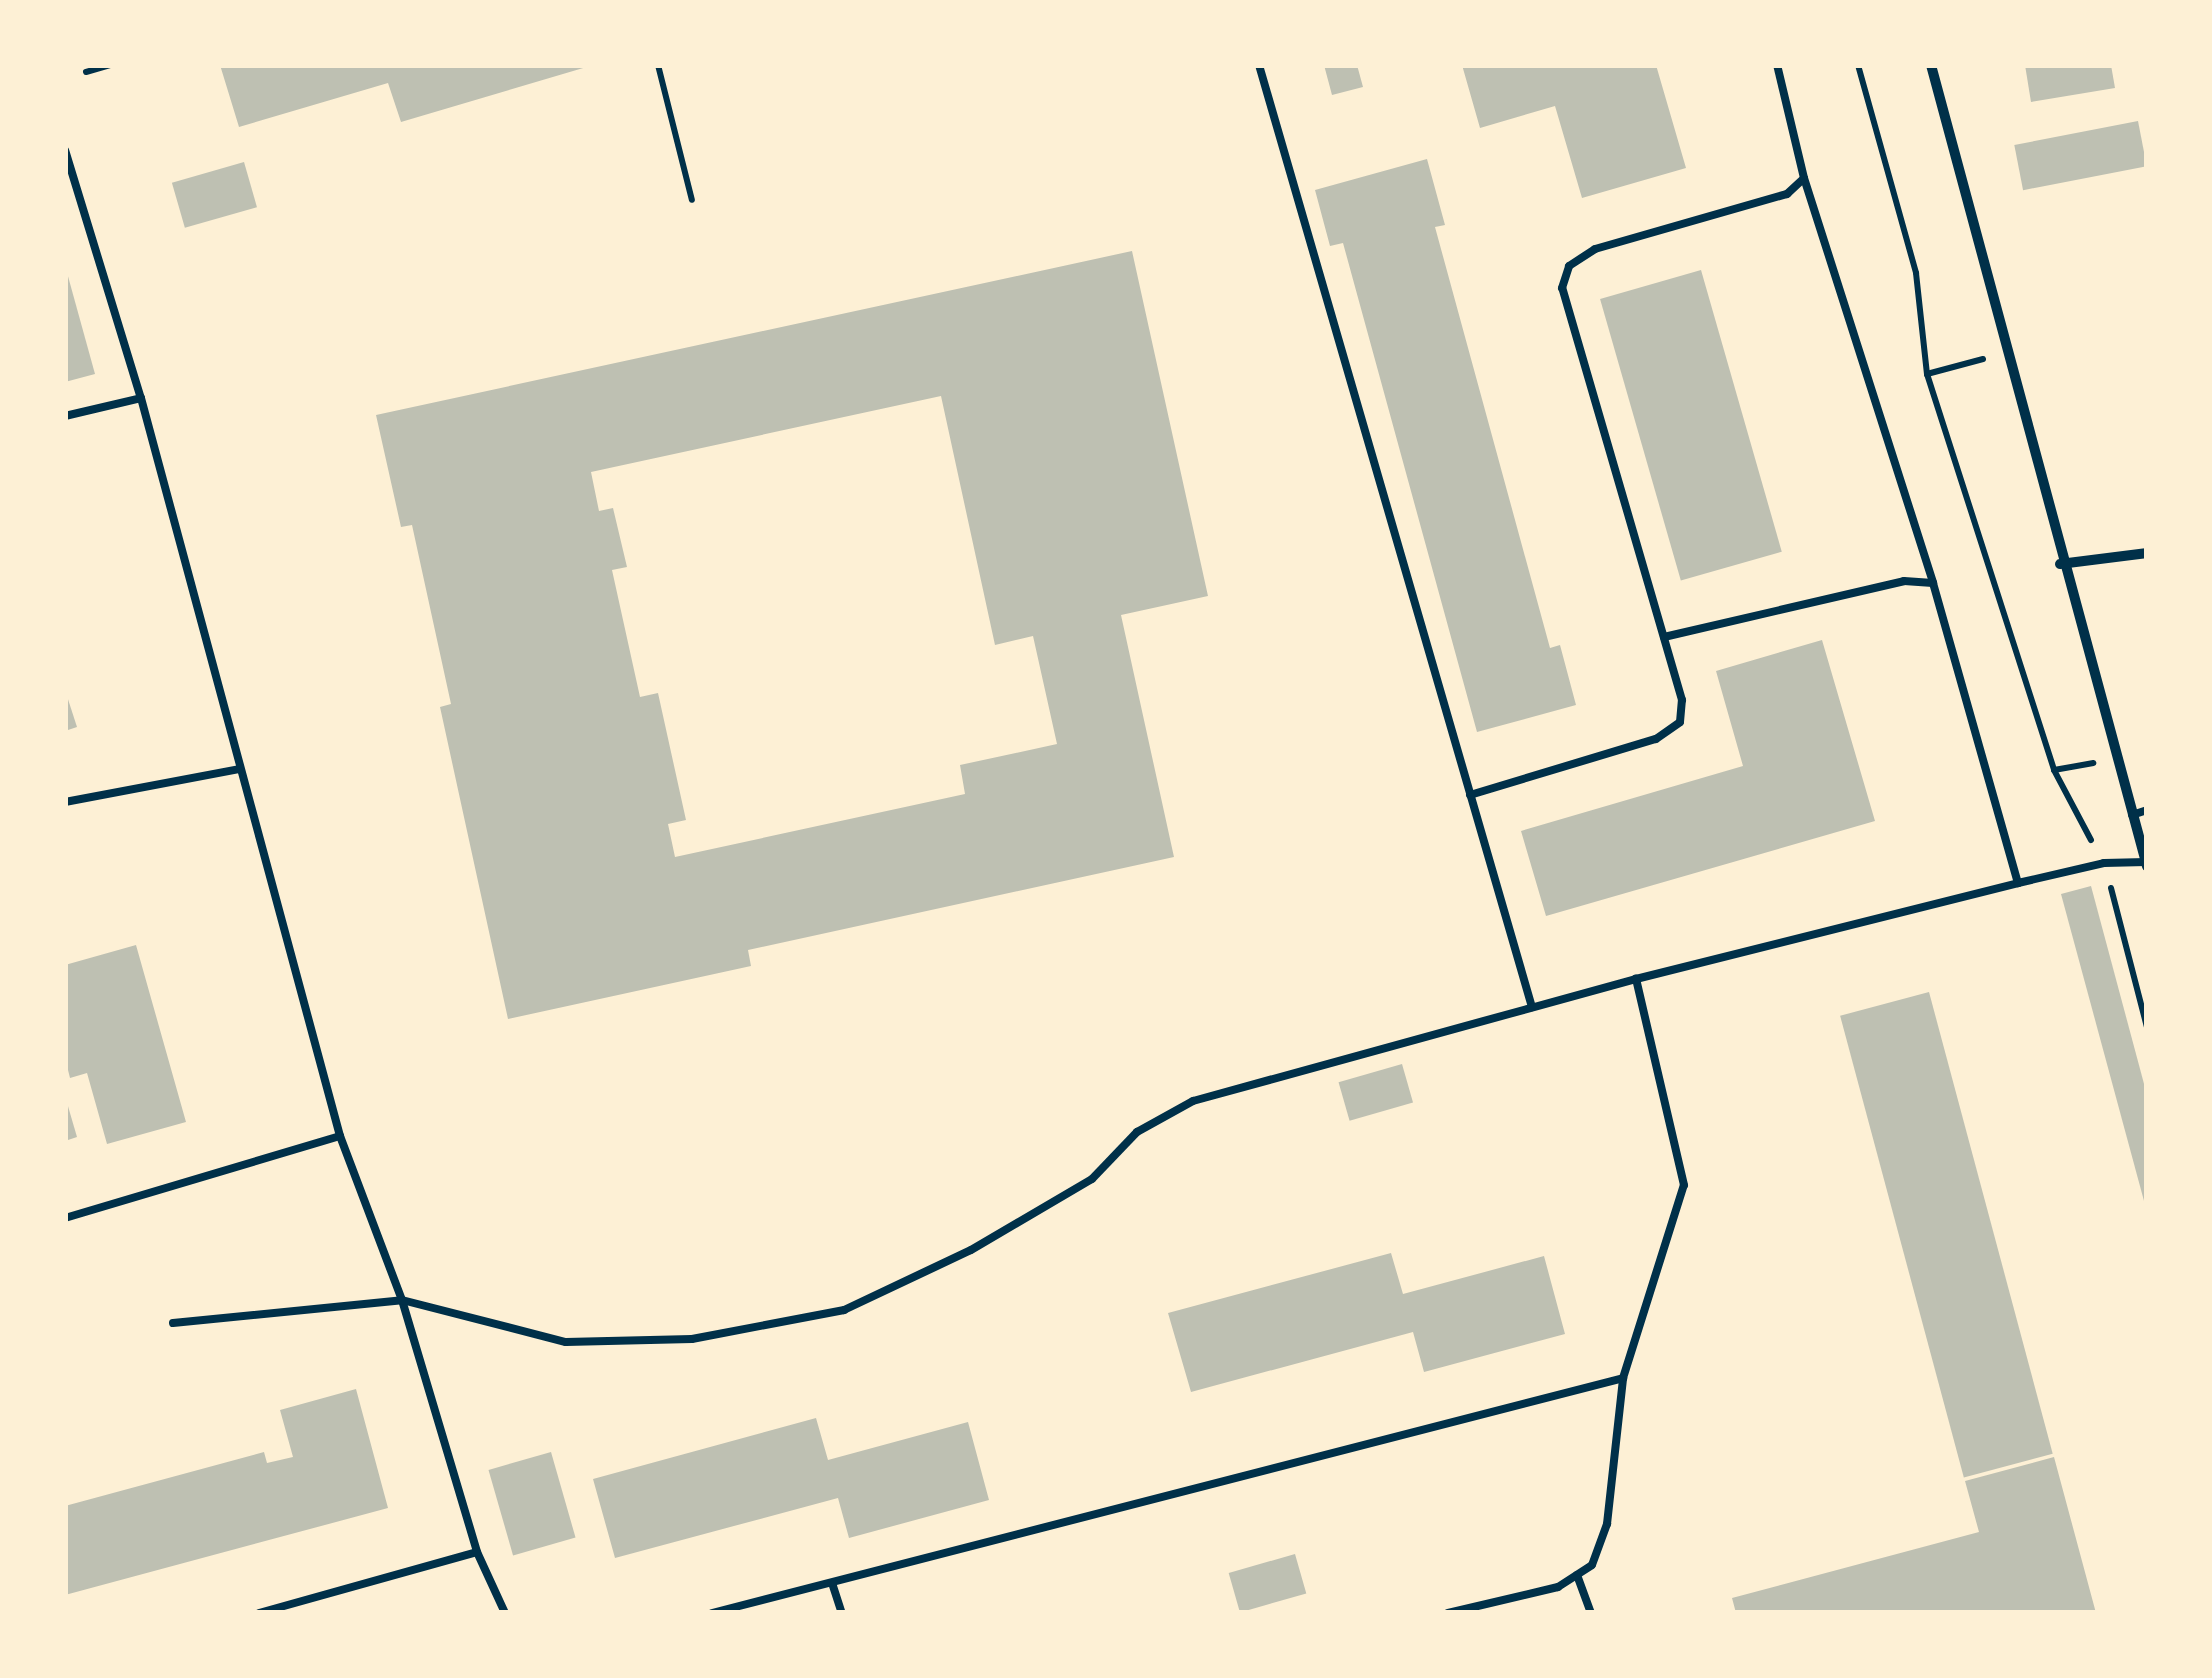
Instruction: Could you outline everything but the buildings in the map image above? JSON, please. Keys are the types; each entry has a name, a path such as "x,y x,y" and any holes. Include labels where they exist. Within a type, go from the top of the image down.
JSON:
{"street":[{"path":"1931,65 2060,564 2146,864"},
{"path":"2060,564 2147,552"}],"lane":[{"path":"1259,65 1532,1007"},
{"path":"1777,65 1804,178 1933,583 2018,883"},
{"path":"66,157 140,398 340,1136 402,1300 478,1552 505,1613"},
{"path":"1470,795 1656,739 1680,722 1682,700 1562,288 1570,266 1594,249 1787,194 1804,178"},
{"path":"65,416 140,398"},
{"path":"1664,636 1904,581 1933,583"},
{"path":"65,802 239,769"},
{"path":"2132,815 2147,810"},
{"path":"173,1322 402,1300 566,1342 692,1338 844,1310 971,1250 1092,1180 1137,1132 1193,1100 1636,979 2018,883 2146,864"},
{"path":"1448,1613 1558,1587 1592,1565 1607,1524 1623,1378 1684,1185 1636,979"},
{"path":"65,1218 340,1136"},
{"path":"712,1613 833,1586 1623,1378"},
{"path":"259,1613 478,1552"},
{"path":"1577,1575 1591,1613"},
{"path":"833,1586 842,1613"}],"path":[{"path":"86,72 110,65"},
{"path":"658,65 692,200"},
{"path":"1858,65 1916,273 1926,374 2054,770"},
{"path":"1926,374 2006,353"}]}
